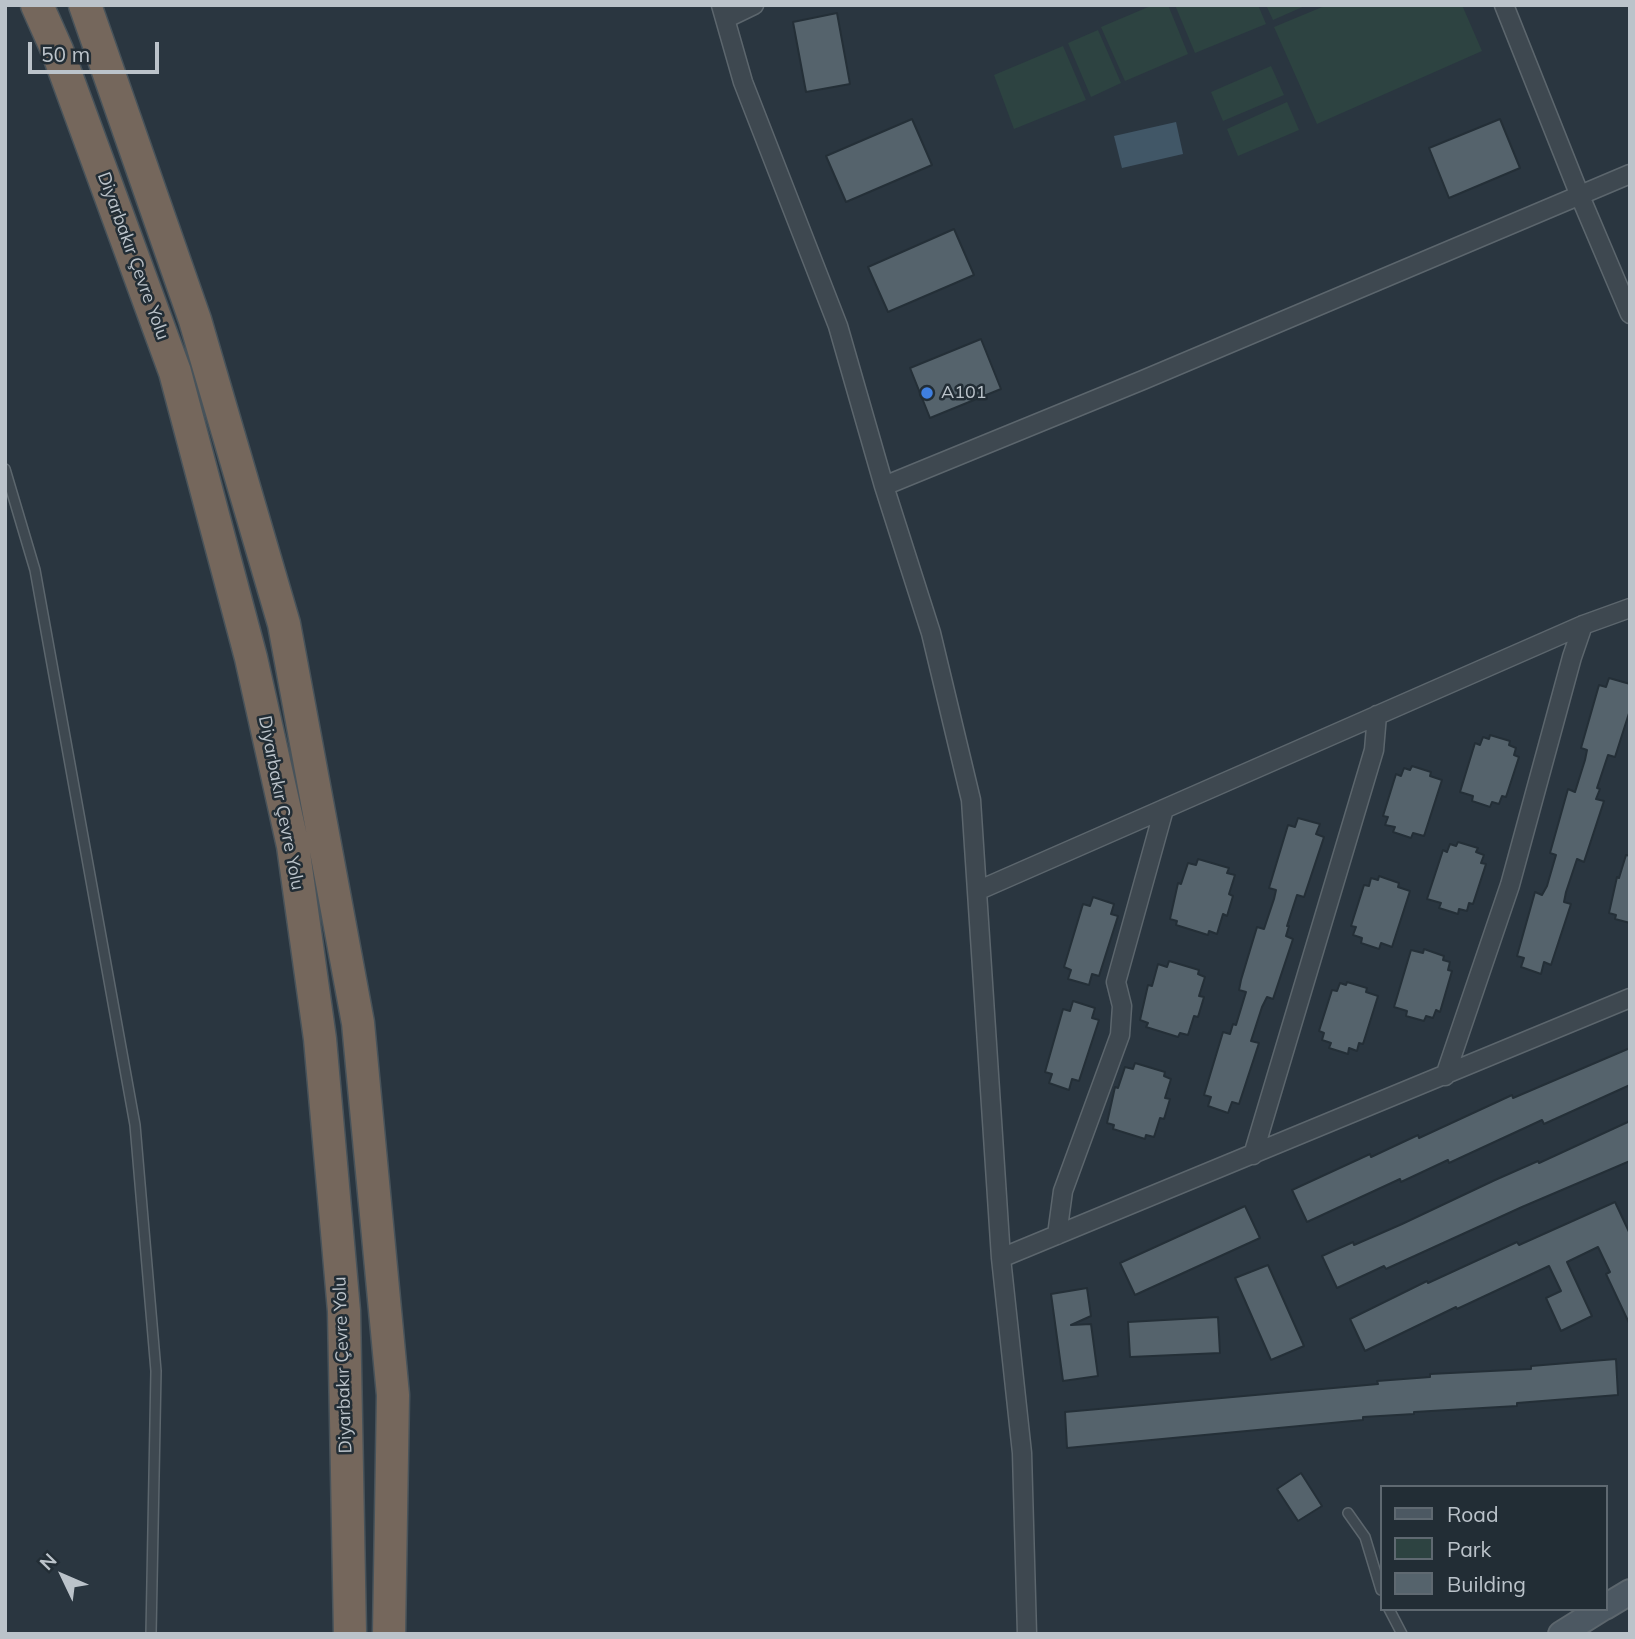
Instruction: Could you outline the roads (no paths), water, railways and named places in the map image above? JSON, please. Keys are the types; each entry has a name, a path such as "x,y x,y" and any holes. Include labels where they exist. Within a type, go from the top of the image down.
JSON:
{"highway":[{"name":"Diyarbakır Çevre Yolu","path":"37,5 57,50 175,372 251,659 293,846 320,1038 344,1311 350,1634"},
{"name":"Diyarbakır Çevre Yolu","path":"85,5 195,320 284,624 358,1023 393,1395 389,1634"}],"street":[{"path":"754,5 723,12 743,82 838,326 884,486 931,633 971,800 1001,1258 1022,1453 1027,1634"},
{"path":"1504,5 1630,314"},
{"path":"884,486 1143,380 1630,174"},
{"path":"977,891 1583,625 1630,608"},
{"path":"1445,1076 1510,885 1583,625"},
{"path":"1253,1155 1374,750 1377,715"},
{"path":"1057,1235 1063,1191 1120,1035 1122,1006 1116,982 1164,809"},
{"path":"1001,1258 1630,998"},
{"path":"1607,1606 1630,1592"},
{"path":"1560,1634 1598,1611"}],"lane":[{"path":"5,469 35,570 135,1125 156,1371 151,1634"},
{"path":"1348,1513 1365,1537 1380,1587"},
{"path":"1390,1611 1402,1634"}],"water":[{"path":"1176,122 1183,154 1122,168 1114,136"}],"place":[{"name":"A101","path":"927,393"}]}
